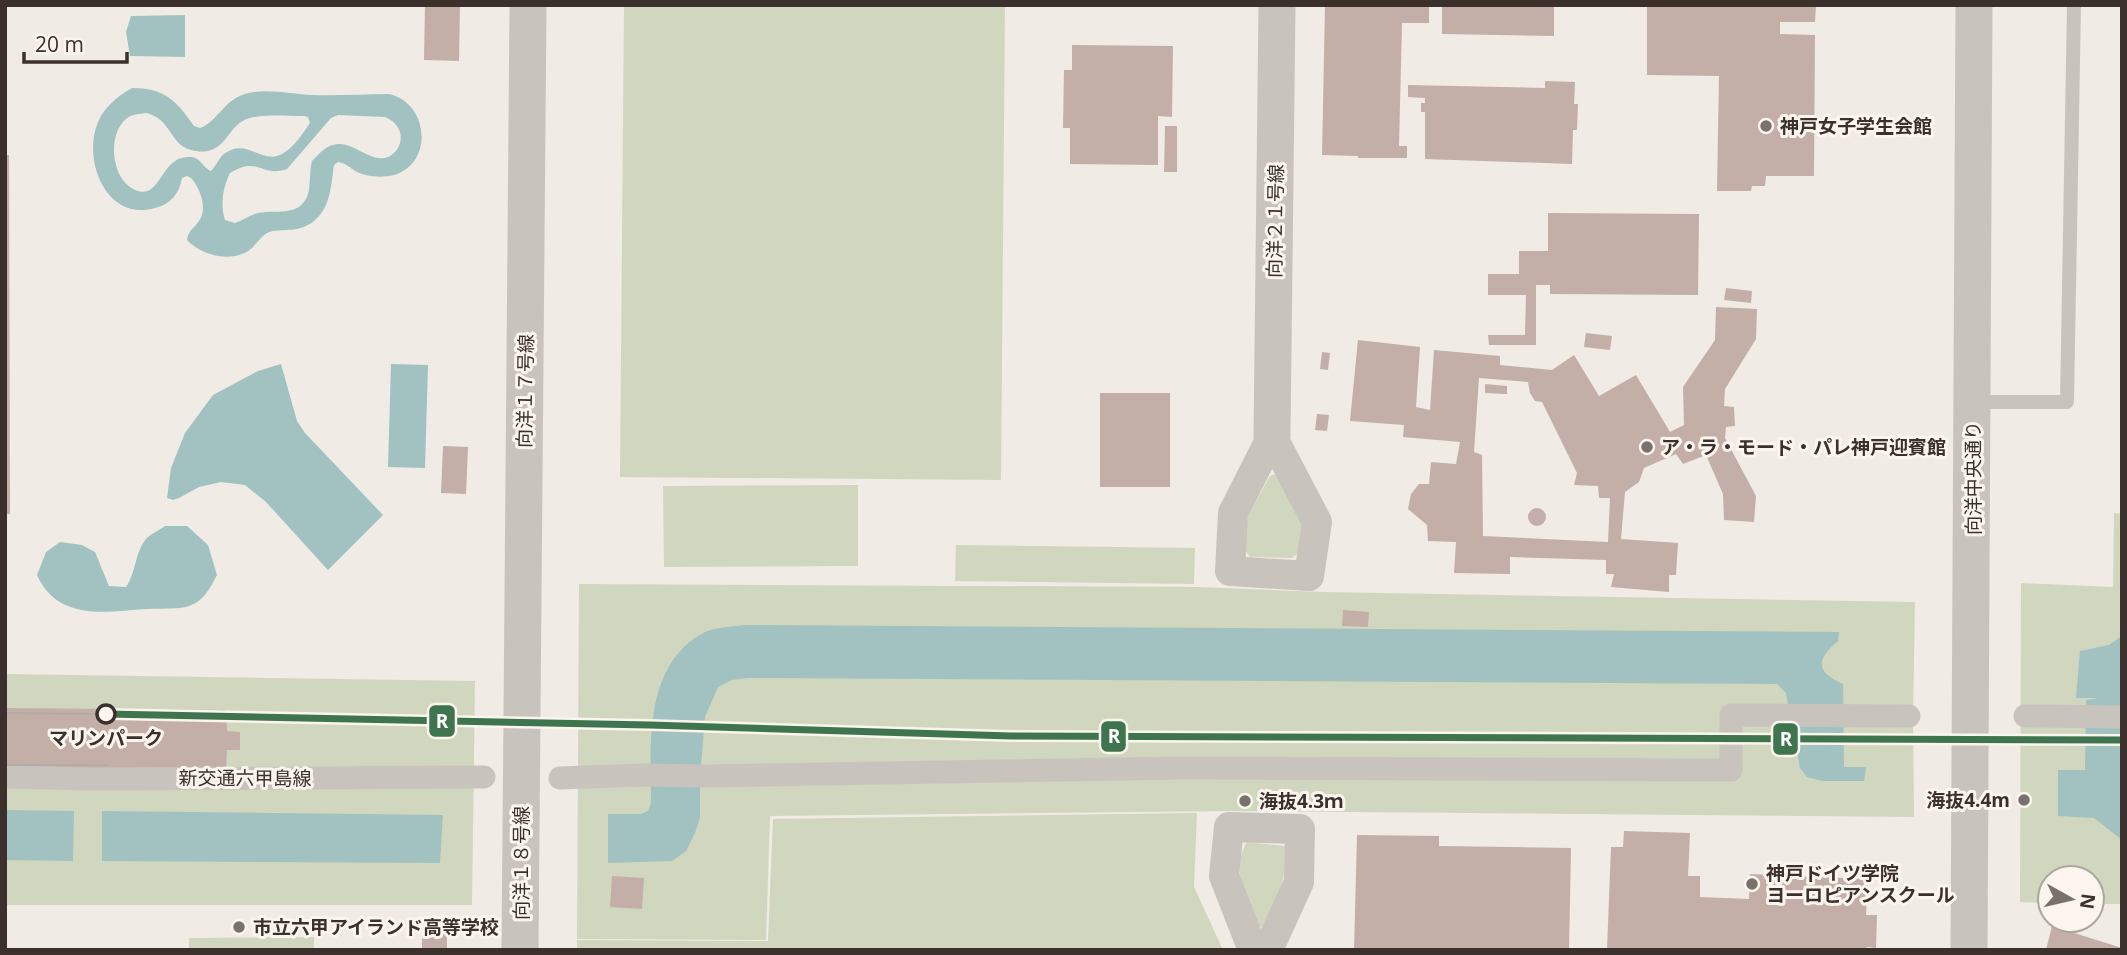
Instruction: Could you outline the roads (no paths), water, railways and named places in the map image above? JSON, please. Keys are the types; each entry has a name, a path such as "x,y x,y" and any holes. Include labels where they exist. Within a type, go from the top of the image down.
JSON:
{"street":[{"name":"向洋１７号線","path":"521,777 528,5"},
{"name":"向洋２１号線","path":"1272,436 1318,522 1309,576 1230,571 1233,513 1272,436 1277,5"},
{"name":"向洋中央通り","path":"1969,950 1974,5"},
{"path":"560,778 1180,768 1731,769 1731,715 1909,716"},
{"path":"2025,716 2122,717"},
{"name":"新交通六甲島線","path":"5,777 484,777"},
{"name":"向洋１８号線","path":"520,950 521,777"},
{"path":"1253,950 1224,876 1229,827 1300,829 1299,882 1268,950"}],"lane":[{"path":"1973,402 2067,402 2074,5"}],"water":[{"path":"185,15 185,57 130,56 126,32 131,16"},
{"path":"132,88 153,90 168,97 194,126 200,128 235,98 250,93 268,91 322,95 389,94 402,100 419,120 421,146 416,159 407,168 390,176 365,175 338,162 334,165 331,188 324,209 309,225 270,232 245,253 218,256 193,246 187,240 203,210 200,193 191,178 182,178 179,189 166,204 138,210 123,206 111,197 102,184 93,153 98,122 112,102","holes":["147,113 162,121 178,143 191,150 203,151 212,150 242,121 250,118 304,116 308,117 310,123 299,139 278,156 271,157 236,148 223,155 211,171 197,159 180,158 172,163 154,186 148,191 140,192 130,187 119,173 114,144 116,134 126,119","338,115 388,118 400,132 398,148 388,157 381,158 346,145 331,146 312,161 308,194 299,207 286,211 262,212 235,223 225,220 223,196 230,173 247,166 271,171 287,169 331,118"]},
{"path":"281,364 297,421 305,433 383,515 328,570 266,502 245,485 221,482 199,487 173,500 167,498 171,468 185,433 213,395 258,371"},
{"path":"391,364 428,365 425,468 388,467"},
{"path":"165,526 187,526 208,545 217,575 203,597 189,606 99,612 84,610 57,600 46,590 37,575 46,552 60,542 82,545 95,552 109,586 126,587 142,544"},
{"path":"745,625 1839,632 1838,641 1823,660 1823,670 1843,684 1844,767 1866,767 1864,781 1823,781 1807,777 1800,768 1786,693 1777,684 747,678 732,680 718,687 705,717 700,818 686,851 672,861 608,863 608,814 641,814 648,811 651,803 651,735 659,690 667,669 680,651 703,633"},
{"path":"2122,636 2122,840 2094,818 2058,816 2058,770 2085,770 2086,700 2098,698 2076,698 2080,651 2109,645"},
{"path":"5,810 74,811 73,861 5,860"},
{"path":"102,811 443,815 440,863 102,861"}],"tram line":[{"path":"5,713 106,714"},
{"path":"5,765 108,765"}],"place":[{"name":"神戸女子学生会館","path":"1766,126"},
{"name":"ア・ラ・モード・パレ神戸迎賓館","path":"1647,447"},
{"name":"マリンパーク","path":"106,714"},
{"name":"海抜4.4m","path":"2024,800"},
{"name":"海抜4.3ｍ","path":"1245,801"},
{"name":"神戸ドイツ学院 ヨーロピアンスクール","path":"1752,884"},
{"name":"市立六甲アイランド高等学校","path":"239,927"}]}
